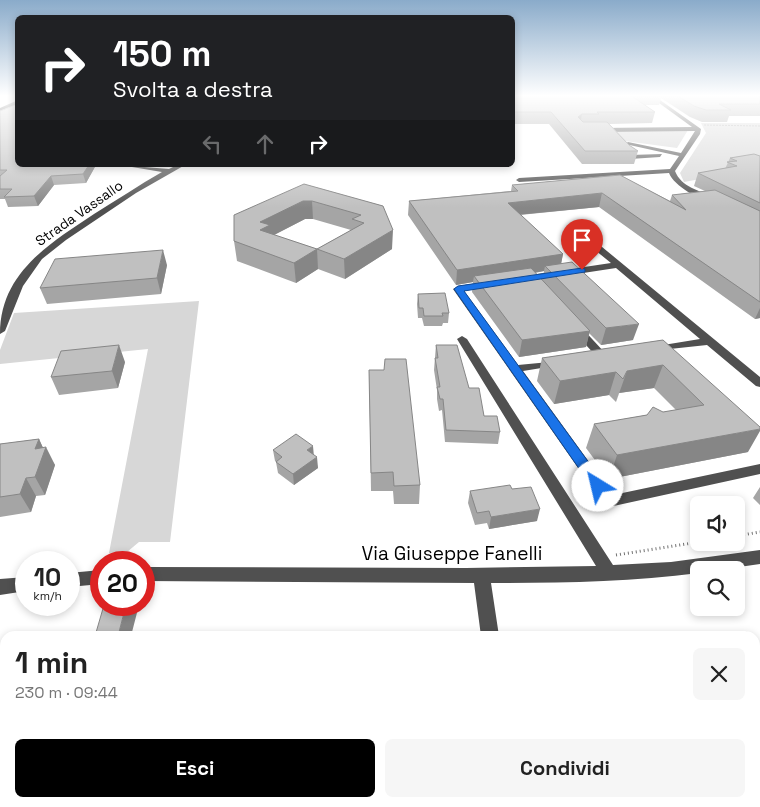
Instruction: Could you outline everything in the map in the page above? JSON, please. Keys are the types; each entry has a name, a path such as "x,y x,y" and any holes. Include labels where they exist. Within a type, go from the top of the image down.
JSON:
{"street":[{"path":"698,133 672,171 675,181 720,204"},
{"path":"628,144 682,155"},
{"path":"630,157 666,153"},
{"path":"139,167 170,171"},
{"name":"Strada Vassallo","path":"0,331 20,282 27,270 39,258 64,238 143,185 178,167"},
{"path":"519,180 672,171"},
{"path":"593,244 760,383"},
{"path":"618,265 534,281 507,281 458,289 513,369 609,501 760,469"},
{"path":"570,321 602,356"},
{"path":"462,339 603,565"},
{"path":"641,350 709,341"},
{"path":"513,369 572,360"},
{"name":"Via Giuseppe Fanelli","path":"155,574 481,576 603,565 659,570 760,558"},
{"path":"481,576 489,631"},
{"path":"0,587 15,585"}],"path":[{"path":"745,534 760,532"},
{"path":"603,565 690,544"}],"shaded area":[{"path":"604,133 686,133 677,148 610,139"},
{"path":"706,133 760,133 760,168 684,182 680,173"},
{"path":"199,301 170,542 139,542 128,551 109,551 148,349 0,364 0,350 14,313"}],"building":[{"path":"0,133 15,133 15,167 88,167 83,174 51,176 34,196 4,197 12,189 0,189 0,176 7,170 0,170"},
{"path":"569,133 617,133 638,151 585,151"},
{"path":"754,154 760,156 760,203 698,173 737,166 727,162 737,161 730,158"},
{"path":"620,175 686,210 672,195 715,190 760,211 760,302 602,193 508,203 563,254 457,270 409,201 518,191 512,185"},
{"path":"304,184 383,206 393,230 344,259 317,249 294,263 234,241 234,215","holes":["303,201 312,201 361,215 352,219 364,223 317,249 260,230 270,225 260,222"]},
{"path":"163,250 157,278 40,288 55,259"},
{"path":"572,262 639,324 606,328 545,266"},
{"path":"531,268 590,331 522,340 474,276"},
{"path":"445,293 449,313 442,313 443,316 424,316 423,308 419,308 418,294"},
{"path":"663,340 760,429 617,455 594,424 647,415 653,407 663,412 704,405 663,365 627,371 623,379 616,372 560,381 542,358"},
{"path":"119,345 112,371 51,377 61,351"},
{"path":"436,345 457,345 469,388 479,388 484,416 497,416 500,432 446,430 443,399 440,399 437,387 440,387 435,358 438,358"},
{"path":"385,359 406,359 420,485 394,486 393,472 371,473 369,370 384,370"},
{"path":"296,434 313,446 307,450 317,457 293,474 276,462 282,457 273,450"},
{"path":"39,439 35,449 46,447 35,477 26,478 20,494 0,497 0,444"},
{"path":"510,485 512,489 531,487 540,509 491,517 489,511 477,513 470,491"},
{"path":"101,616 123,616 119,631 96,631"}],"route":[{"path":"582,270 458,289 513,369 598,486"}]}
